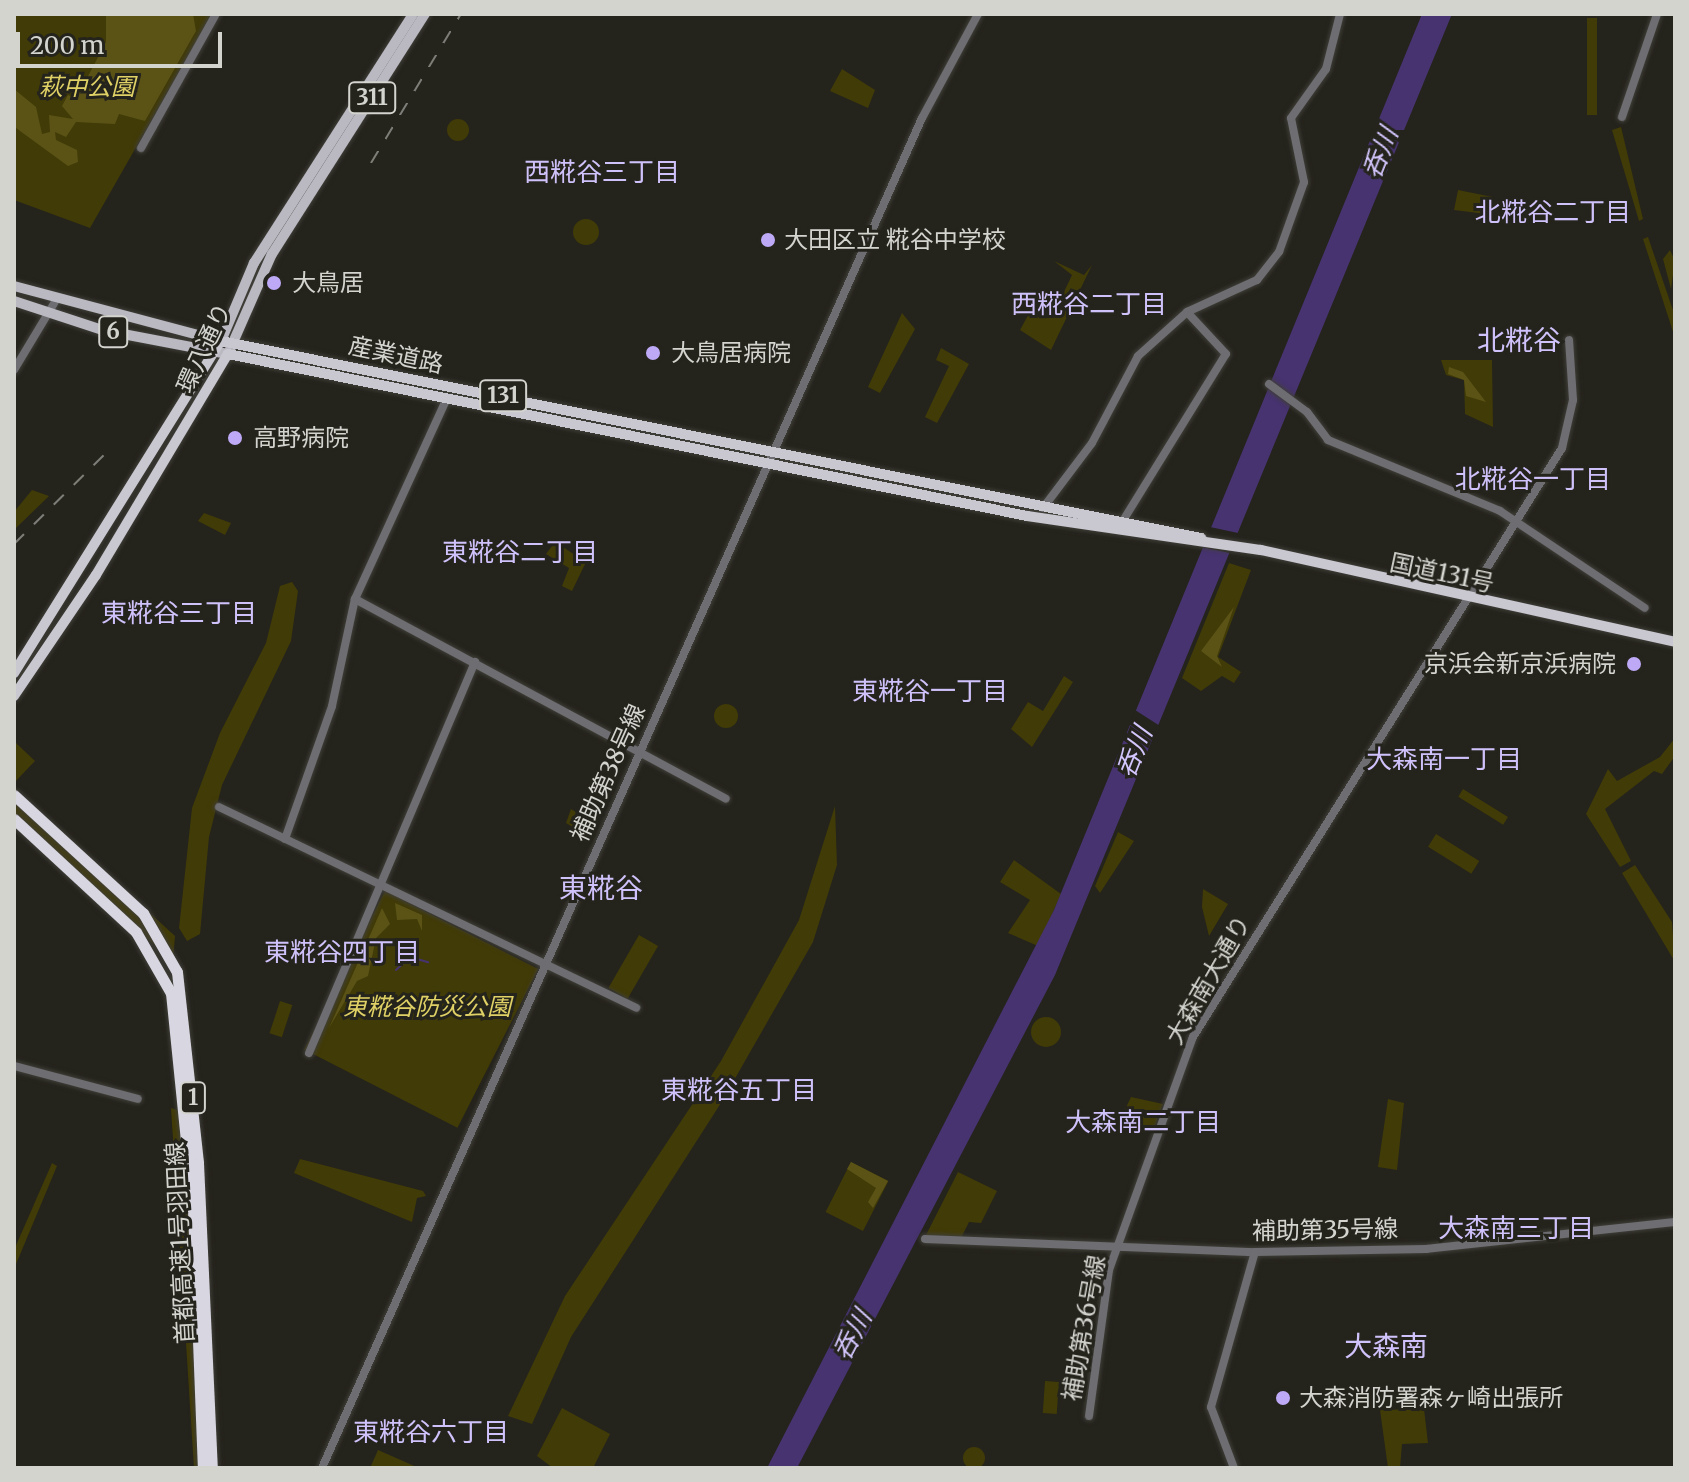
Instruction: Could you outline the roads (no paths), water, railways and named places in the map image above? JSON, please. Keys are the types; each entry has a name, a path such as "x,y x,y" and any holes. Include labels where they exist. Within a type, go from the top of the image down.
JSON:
{"highway":[{"name":"産業道路","path":"224,347 446,400 768,465"},
{"name":"産業道路","path":"224,347 774,451"},
{"name":"環八通り","path":"14,673 224,347"},
{"name":"環八通り","path":"14,696 96,575 224,347"},
{"name":"国道131号","path":"774,451 1043,508 1124,519 1466,599 1675,642"},
{"name":"国道131号","path":"768,465 1027,516 1203,538"},
{"name":"首都高速1号羽田線","path":"14,795 143,913 167,946 174,983 206,1280 212,1468"},
{"path":"14,804 100,886 143,934 174,983"},
{"path":"14,811 100,886"},
{"name":"首都高速1号羽田線","path":"14,819 129,925 174,983 193,1210 203,1468"}],"main road":[{"name":"環八通り","path":"224,347 252,266 413,14"},
{"name":"環八通り","path":"224,347 272,254 425,14"},
{"name":"産業道路","path":"14,286 224,347"},
{"name":"産業道路","path":"14,301 47,313 224,347"}],"street":[{"path":"141,148 216,14"},
{"name":"補助第38号線","path":"322,1468 922,118 978,14"},
{"path":"1043,508 1092,443 1138,356 1187,312 1257,280 1289,235 1304,182 1291,118 1326,69 1340,14"},
{"path":"1622,117 1657,14"},
{"path":"14,370 56,300"},
{"path":"1124,519 1226,354 1187,312"},
{"path":"1466,599 1564,443 1573,400 1569,340"},
{"path":"1269,384 1292,400 1328,440 1500,511 1513,525 1645,608"},
{"path":"285,839 332,706 355,599 446,400"},
{"path":"355,599 726,799"},
{"name":"大森南大通り","path":"1118,1247 1196,1031 1466,599"},
{"path":"309,1053 475,662"},
{"path":"219,807 636,1008"},
{"path":"14,1066 138,1099"},
{"name":"補助第35号線","path":"925,1239 1255,1252 1433,1249 1675,1222"},
{"name":"補助第36号線","path":"1089,1416 1118,1247"},
{"path":"1234,1468 1211,1407 1255,1252"}],"water":[{"name":"呑川","path":"1422,14 1452,14 1055,975 797,1468 767,1468 1054,910"}],"waterway":[{"path":"396,970 410,957 428,962"}],"railway":[{"path":"371,163 461,14"},
{"path":"14,544 106,453"}],"place":[{"name":"大田区立 糀谷中学校","path":"768,240"},
{"name":"大鳥居","path":"274,283"},
{"name":"大鳥居病院","path":"653,353"},
{"name":"高野病院","path":"235,438"},
{"name":"京浜会新京浜病院","path":"1634,664"},
{"name":"大森消防署森ヶ崎出張所","path":"1283,1398"}],"district":[{"name":"西糀谷三丁目","path":"602,172"},
{"name":"北糀谷二丁目","path":"1553,212"},
{"name":"西糀谷二丁目","path":"1089,304"},
{"name":"北糀谷","path":"1519,340"},
{"name":"北糀谷一丁目","path":"1533,479"},
{"name":"東糀谷二丁目","path":"520,552"},
{"name":"東糀谷三丁目","path":"179,613"},
{"name":"東糀谷一丁目","path":"930,691"},
{"name":"大森南一丁目","path":"1444,759"},
{"name":"東糀谷","path":"601,888"},
{"name":"東糀谷四丁目","path":"342,952"},
{"name":"東糀谷五丁目","path":"739,1090"},
{"name":"大森南二丁目","path":"1143,1122"},
{"name":"大森南三丁目","path":"1516,1228"},
{"name":"大森南","path":"1386,1346"},
{"name":"東糀谷六丁目","path":"431,1432"}],"park label":[{"name":"萩中公園","path":"87,87"},
{"name":"東糀谷防災公園","path":"427,1007"}]}
